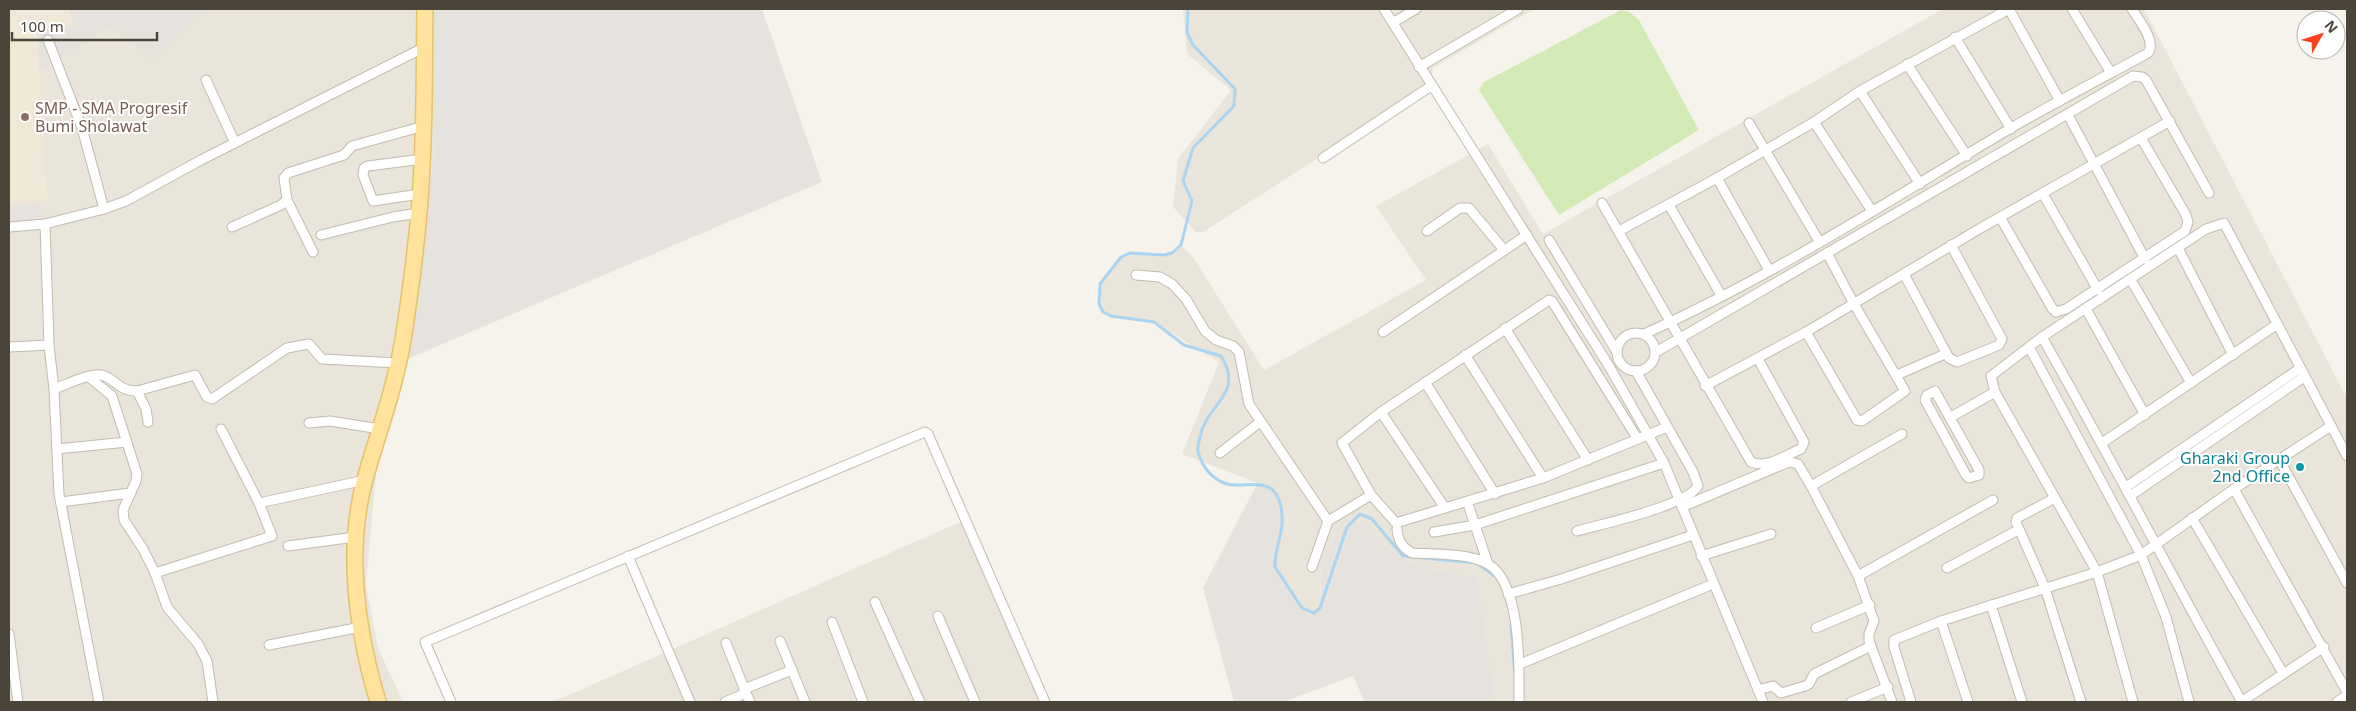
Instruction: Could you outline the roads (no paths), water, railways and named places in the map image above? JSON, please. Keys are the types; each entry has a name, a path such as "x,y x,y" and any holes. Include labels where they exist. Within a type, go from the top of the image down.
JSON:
{"main road":[{"path":"378,702 360,627 355,536 364,480 398,362 415,259 423,159 424,9"}],"street":[{"path":"1394,22 1416,9"},
{"path":"1419,67 1518,9"},
{"path":"1619,231 1717,178 1814,122 1860,91 2008,9 2060,101"},
{"path":"2072,9 2112,73"},
{"path":"1609,366 1618,356 1618,344 1629,334 1644,334 1671,322 1769,270 2150,50 2148,37 2132,9"},
{"path":"1386,10 1419,67 1609,366 1664,463 1763,702"},
{"path":"1955,37 2011,129"},
{"path":"48,40 82,128 104,209"},
{"path":"9,227 45,224 104,209 154,187 235,142 425,46"},
{"path":"1907,64 1967,156"},
{"path":"1549,240 1618,356 1629,370 1636,371 1650,366 1656,352 1680,337 2089,102 2138,76 2146,80 2208,193"},
{"path":"206,80 235,142"},
{"path":"1323,158 1432,86"},
{"path":"2082,90 2089,102"},
{"path":"1860,91 1920,184"},
{"path":"2068,114 2145,259"},
{"path":"2033,116 2040,130"},
{"path":"1705,386 1806,332 1951,245 2170,121"},
{"path":"1814,122 1872,211"},
{"path":"1749,123 1819,241"},
{"path":"313,252 288,200 284,178 288,173 317,162 344,155 352,146 424,126"},
{"path":"2000,217 2056,312 2066,309 2098,290 2186,231 2188,222 2141,138"},
{"path":"420,194 373,201 363,175 364,168 368,166 423,159"},
{"path":"1717,178 1769,270"},
{"path":"2043,194 2098,290"},
{"path":"232,227 288,200"},
{"path":"1602,203 1680,337 1705,386 1751,462 1758,465 1767,464 1801,449 1804,442 1758,359"},
{"path":"1669,204 1721,295"},
{"path":"1427,230 1460,208 1469,208 1504,250"},
{"path":"321,235 394,217 419,213"},
{"path":"2133,702 2097,572 1995,392 1991,376 2042,337 2212,226 2224,223 2276,325 2347,456"},
{"path":"45,224 49,345 54,389 61,502 99,702"},
{"path":"1845,226 1853,238"},
{"path":"1383,332 1527,235"},
{"path":"1904,274 1945,354 1957,362 1999,345 2002,339 1951,245"},
{"path":"2178,248 2234,355"},
{"path":"1543,261 1557,253"},
{"path":"1806,332 1856,420 1862,421 1903,394 1904,387 1898,375 1854,304 1828,253"},
{"path":"1136,275 1160,277 1172,284 1186,299 1205,332 1216,340 1233,346 1239,352 1249,404 1328,521"},
{"path":"2131,280 2191,384"},
{"path":"1636,438 1552,300 1547,301 1465,354 1381,412 1342,443 1371,495 1396,523 1496,494 1542,478 1636,438 1668,427"},
{"path":"2086,309 2145,415"},
{"path":"2102,443 2276,325"},
{"path":"1505,328 1588,460"},
{"path":"1644,334 1654,344 1656,352"},
{"path":"2042,337 2102,443 2155,546 2242,702 2324,647"},
{"path":"54,389 93,376 108,377 123,390 136,391 195,375 199,379 205,394 212,399 287,348 309,344 317,356 322,359 398,362"},
{"path":"9,347 49,345"},
{"path":"2029,347 2141,555 2166,616 2189,702"},
{"path":"1465,354 1542,478"},
{"path":"1898,375 1945,354"},
{"path":"1636,371 1668,427 1698,486 1695,492 1681,504"},
{"path":"2130,496 2214,434 2302,373"},
{"path":"93,376 112,396 137,474 123,510 124,520 158,573 167,607 198,644 207,661 213,702"},
{"path":"1425,382 1496,494"},
{"path":"136,391 146,409 148,422"},
{"path":"1937,392 1951,416 1979,470 1979,475 1969,478 1966,476 1925,400 1927,394 1937,392"},
{"path":"1951,416 1995,392"},
{"path":"1381,412 1446,508"},
{"path":"309,423 330,421 380,429"},
{"path":"1220,453 1260,422"},
{"path":"1911,702 1894,640 1942,620 2097,572 2141,555 2234,488 2331,426"},
{"path":"158,573 271,538 272,534 259,503 221,429"},
{"path":"451,702 425,642 488,618 628,556 925,432 928,434 1045,702"},
{"path":"1812,486 1902,434"},
{"path":"2126,487 2214,434"},
{"path":"57,449 127,442"},
{"path":"2279,459 2347,583"},
{"path":"1577,531 1681,504 1791,462 1798,464 1812,486 1858,576 1870,605 1874,621 1868,634 1892,702"},
{"path":"1434,532 1474,525 1664,463"},
{"path":"259,503 364,480"},
{"path":"2234,488 2324,647 2347,694 2337,702"},
{"path":"61,502 130,493"},
{"path":"1312,567 1328,521 1371,495"},
{"path":"2055,498 2017,518 2018,530 2045,588 2081,702"},
{"path":"1858,576 1993,500"},
{"path":"1469,507 1488,564"},
{"path":"2192,518 2283,673"},
{"path":"1397,529 1400,542 1404,548 1412,553 1476,559 1488,564 1498,572 1508,594 1515,621 1520,664 1519,702"},
{"path":"1947,568 2018,530"},
{"path":"1701,556 1771,534"},
{"path":"1508,594 1558,580 1693,535"},
{"path":"288,546 355,536"},
{"path":"628,556 690,702"},
{"path":"1520,664 1713,584"},
{"path":"875,602 920,702"},
{"path":"1816,628 1870,605"},
{"path":"1991,605 2022,702"},
{"path":"938,616 975,702"},
{"path":"1942,620 1968,702"},
{"path":"832,622 863,702"},
{"path":"269,645 360,627"},
{"path":"9,634 18,702"},
{"path":"780,641 806,702"},
{"path":"726,642 750,702"},
{"path":"1758,690 1773,686 1781,693 1806,686 1814,674 1871,646"},
{"path":"725,702 792,670"},
{"path":"1851,702 1888,687"}],"waterway":[{"path":"1188,9 1187,32 1193,45 1235,89 1234,106 1193,148 1183,181 1192,201 1181,245 1172,253 1164,255 1130,253 1121,257 1100,284 1099,304 1103,312 1111,316 1154,322 1184,345 1221,356 1227,369 1229,380 1227,390 1204,425 1198,444 1198,452 1207,471 1219,481 1231,485 1257,484 1265,486 1272,489 1277,496 1281,507 1282,524 1275,567 1302,608 1314,613 1320,608 1347,527 1360,514 1372,519 1403,556 1413,557"},
{"path":"1424,558 1477,563 1497,578"},
{"path":"1511,624 1515,677"}],"place":[{"name":"SMP - SMA Progresif Bumi Sholawat","path":"25,117"},
{"name":"Gharaki Group 2nd Office","path":"2300,467"}]}
